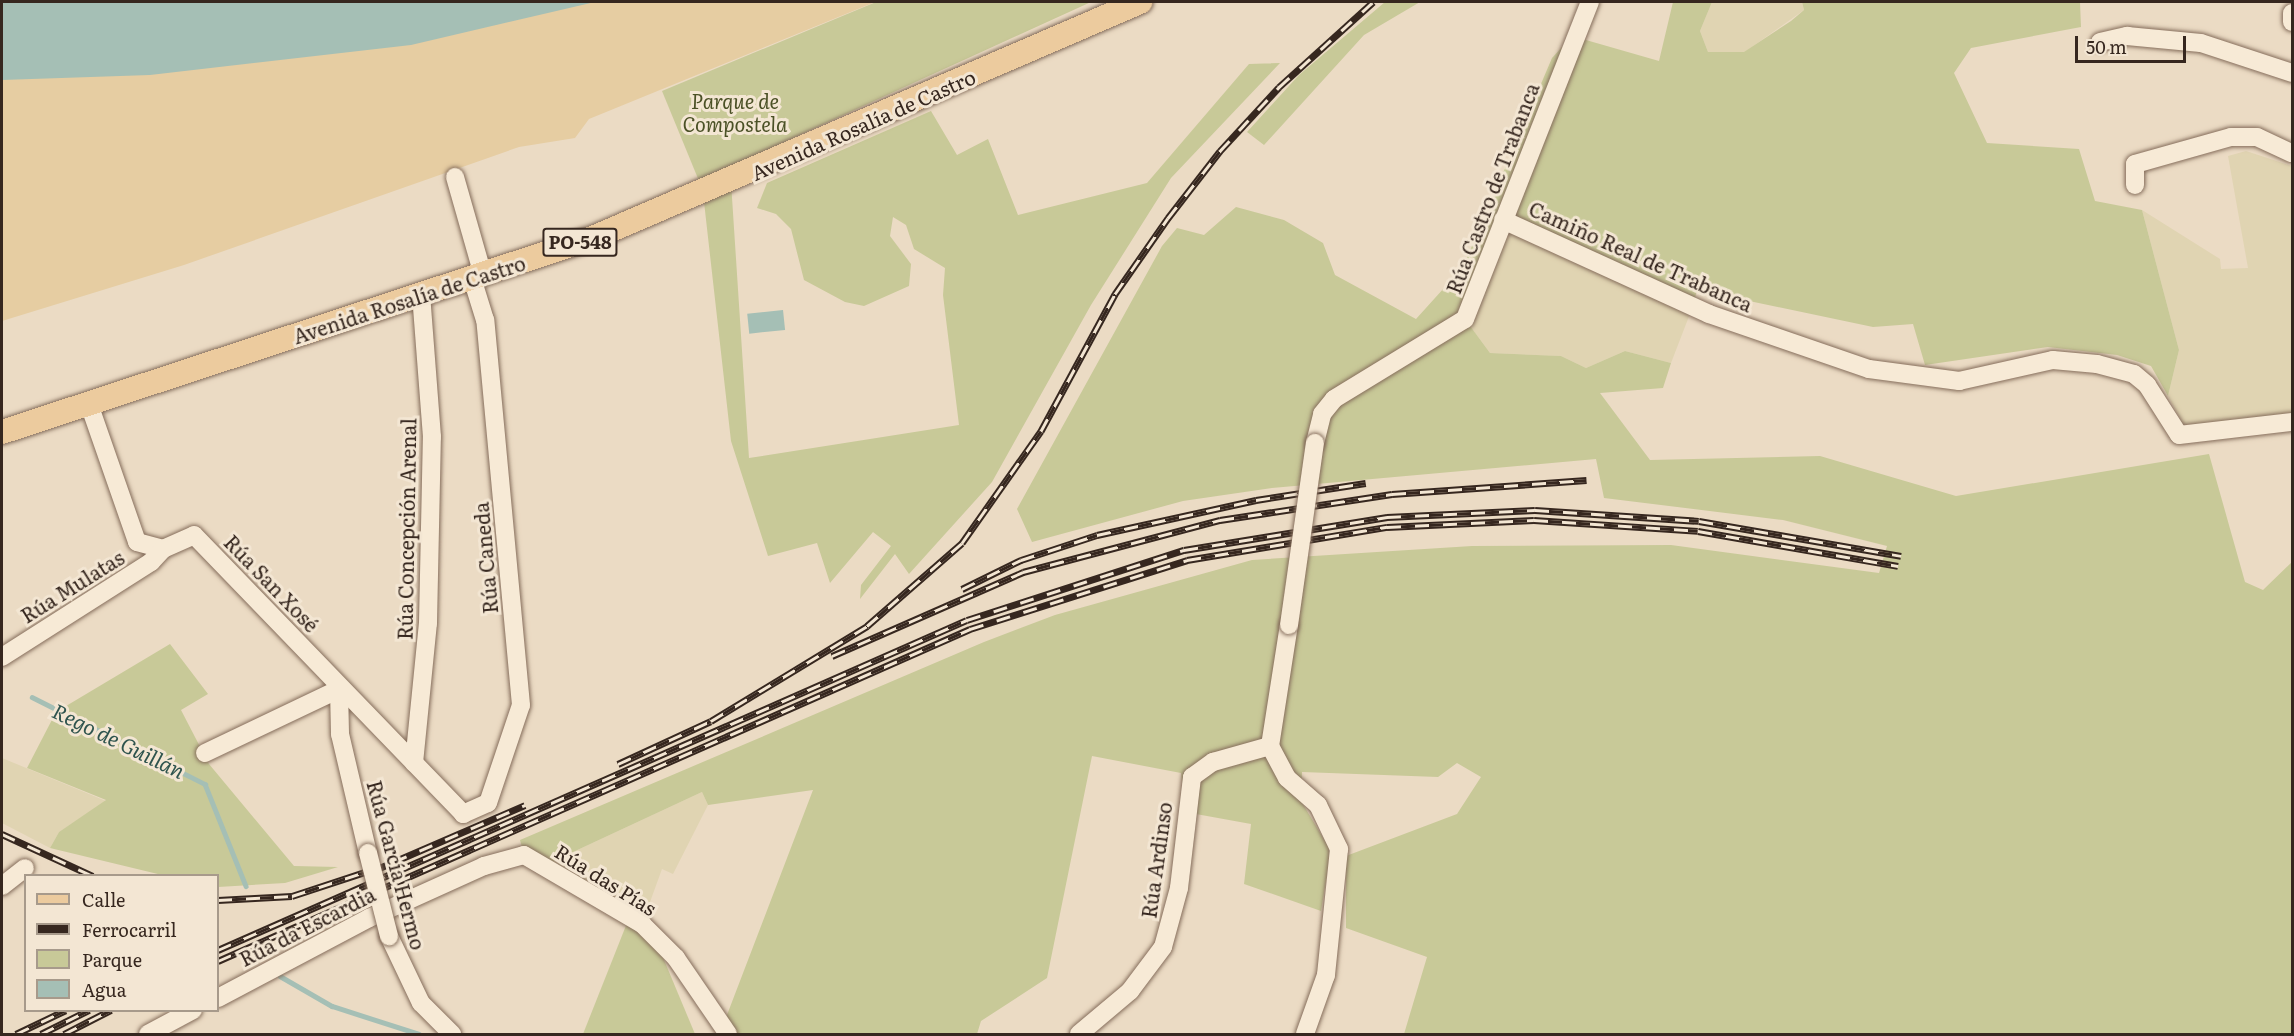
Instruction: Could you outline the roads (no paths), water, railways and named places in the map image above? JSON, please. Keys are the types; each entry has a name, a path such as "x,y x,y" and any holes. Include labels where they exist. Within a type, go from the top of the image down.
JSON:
{"main road":[{"name":"Avenida Rosalía de Castro","path":"2,432 477,277 663,211 1140,2"}],"street":[{"name":"Rúa Castro de Trabanca","path":"1270,746 1290,624 1315,443 1322,414 1334,399 1465,320 1590,2"},
{"path":"2292,13 2292,22"},
{"path":"2100,42 2127,36 2202,44 2292,73"},
{"path":"2135,185 2135,164 2231,137 2257,137 2291,146"},
{"name":"Rúa Caneda","path":"454,177 485,320 521,705 488,803 463,814"},
{"name":"Camiño Real de Trabanca","path":"1503,220 1709,314 1869,369 1959,381 2053,360 2097,364 2134,374 2147,385 2179,435 2292,422"},
{"name":"Rúa Concepción Arenal","path":"414,763 428,623 432,437 422,295"},
{"path":"89,404 131,535 144,547 163,549"},
{"name":"Rúa San Xosé","path":"163,549 194,535 339,689 463,814"},
{"name":"Rúa Mulatas","path":"2,657 151,562 163,549"},
{"path":"205,753 339,689"},
{"name":"Rúa García Hermo","path":"339,689 340,734 389,936 415,994 452,1035"},
{"path":"1270,746 1287,778 1317,805 1339,849 1326,975 1305,1035"},
{"name":"Rúa Ardinso","path":"1079,1035 1130,991 1163,947 1179,888 1192,777 1213,762 1270,746"},
{"name":"Rúa das Pías","path":"484,866 524,855 642,924 676,958 728,1035"},
{"name":"Rúa da Escardia","path":"219,997 369,918 484,866"},
{"path":"2,886 25,868"},
{"path":"148,1035 191,1012"}],"water":[{"path":"2,2 595,2 411,45 150,75 2,80"},
{"path":"783,310 785,330 749,334 747,314"}],"waterway":[{"name":"Rego de Guillán","path":"32,697 205,784 246,886"},
{"name":"Rego de Guillán","path":"280,976 332,1006 419,1034"}],"railway":[{"path":"618,764 711,721 867,626 962,543 1041,431 1115,294 1168,218 1220,151 1279,87 1373,2"},
{"path":"832,656 1023,572 1220,520 1392,494 1586,480"},
{"path":"962,589 1021,560 1097,535 1256,500 1366,483"},
{"path":"219,950 967,620 1184,550 1387,517 1535,510 1699,521 1901,556"},
{"path":"219,961 970,629 1187,560 1387,527 1534,520 1698,531 1898,566"},
{"path":"368,873 525,805"},
{"path":"2,834 89,874"},
{"path":"219,900 292,896 374,869"},
{"path":"16,1034 62,1012"},
{"path":"41,1034 85,1012"},
{"path":"64,1034 107,1012"}],"park label":[{"name":"Parque de Compostela","path":"735,112"}]}
